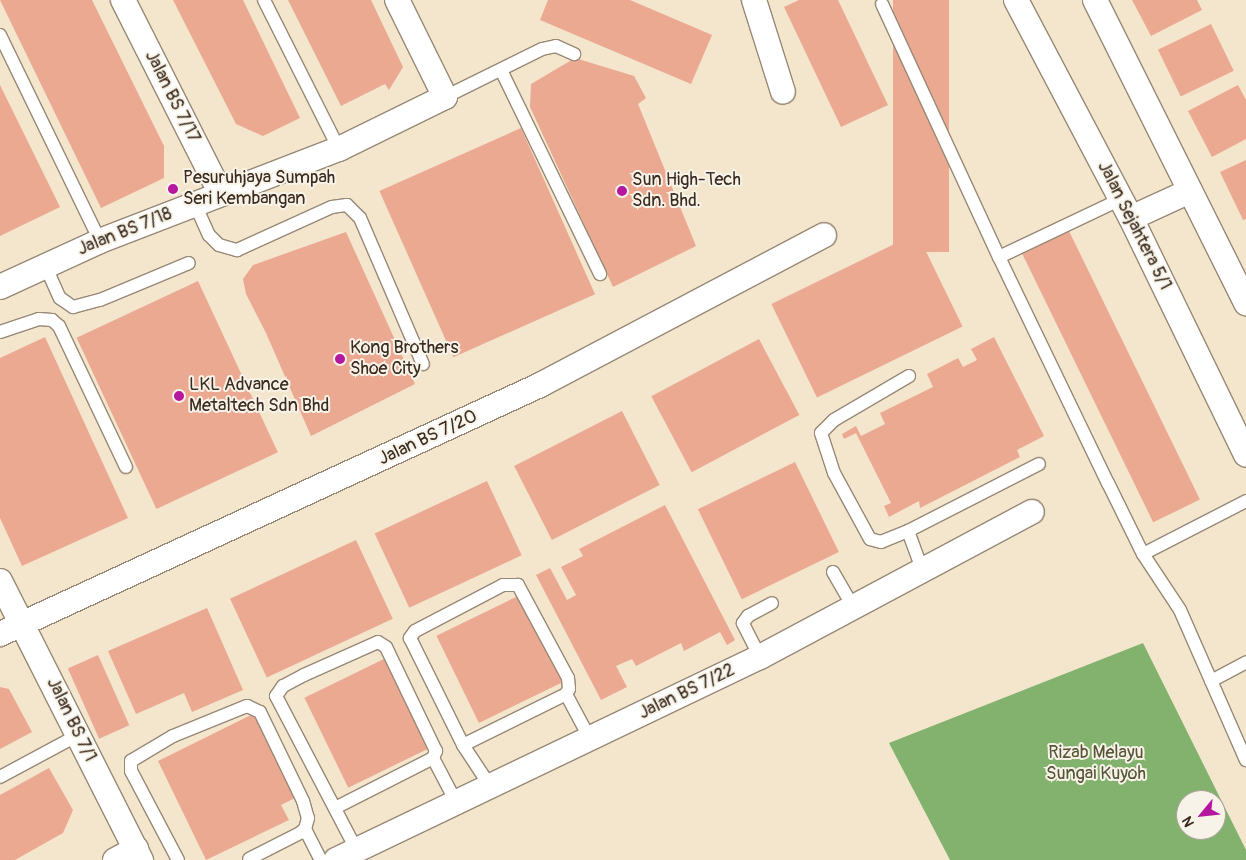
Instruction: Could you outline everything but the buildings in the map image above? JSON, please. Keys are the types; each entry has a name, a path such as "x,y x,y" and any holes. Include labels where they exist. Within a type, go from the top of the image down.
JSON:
{"street":[{"name":"Jalan BS 7/17","path":"123,0 221,194"},
{"path":"397,0 445,97"},
{"path":"754,0 783,92"},
{"name":"Jalan Sejahtera 5/1","path":"1016,0 1126,208 1246,455"},
{"path":"1096,0 1246,303"},
{"name":"Jalan BS 7/18","path":"0,287 100,241 339,149 445,97"},
{"path":"1126,208 1190,191"},
{"name":"Jalan BS 7/20","path":"0,634 540,385 824,234"},
{"name":"Jalan BS 7/22","path":"346,855 760,657 1032,512"},
{"name":"Jalan BS 7/1","path":"0,581 78,735 131,856"}],"lane":[{"path":"264,0 339,149"},
{"path":"882,4 998,258 1143,554 1180,610 1246,760"},
{"path":"0,35 100,241"},
{"path":"445,97 542,49 556,46 574,54"},
{"path":"501,70 600,274"},
{"path":"195,204 209,235 219,245 237,250 332,207 347,205 360,218 423,364"},
{"path":"998,258 1126,208"},
{"path":"64,304 81,306 189,264"},
{"path":"45,265 64,304"},
{"path":"52,320 64,304"},
{"path":"0,332 39,319 52,320 66,335 126,466"},
{"path":"909,376 834,420 822,433 834,473 870,539 881,542 908,531 1039,464"},
{"path":"1143,554 1246,501"},
{"path":"908,531 922,569"},
{"path":"833,572 853,606"},
{"path":"463,745 566,694 569,689 568,678 522,588 514,584 503,585 415,631 410,638 463,745 490,786"},
{"path":"760,657 744,623 748,616 772,603"},
{"path":"346,855 335,808 276,696 283,686 304,675 369,644 382,644 436,748 433,758 456,802"},
{"path":"1211,682 1246,662"},
{"path":"566,694 590,739"},
{"path":"178,860 132,771 131,761 174,736 241,707 260,712 271,733 306,809 305,828 321,860"},
{"path":"0,777 78,735"},
{"path":"335,808 433,758"},
{"path":"248,860 305,828"}],"green space":[{"name":"Rizab Melayu Sungai Kuyoh","path":"1143,643 1216,790 1176,790 1176,840 1226,840 1226,810 1246,850 1246,860 950,860 889,743"}],"place":[{"name":"Pesuruhjaya Sumpah Seri Kembangan","path":"173,189"},
{"name":"Sun High-Tech Sdn. Bhd.","path":"622,191"},
{"name":"Kong Brothers Shoe City","path":"340,359"},
{"name":"LKL Advance Metaltech Sdn Bhd","path":"179,396"}]}
